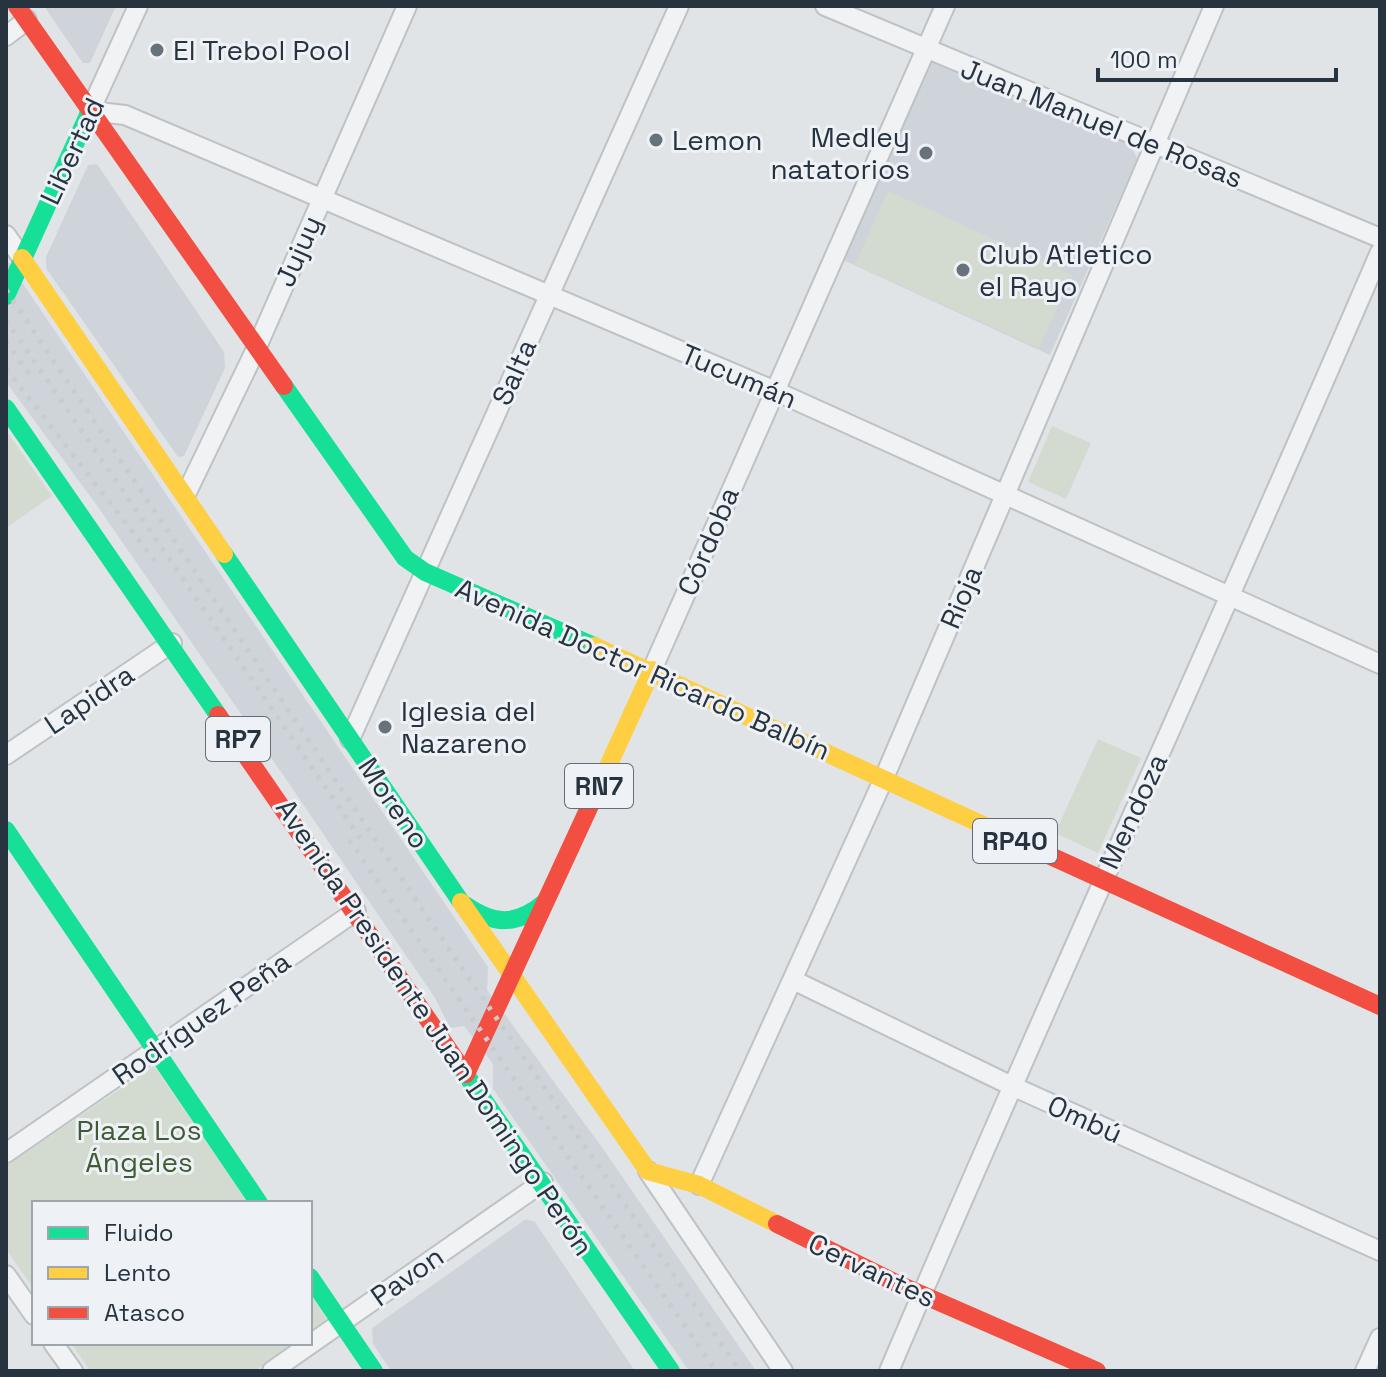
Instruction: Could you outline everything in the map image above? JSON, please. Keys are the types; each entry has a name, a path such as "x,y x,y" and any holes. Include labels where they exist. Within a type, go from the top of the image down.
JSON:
{"main road":[{"path":"22,13 90,111"},
{"name":"Libertad","path":"6,296 90,111"},
{"name":"Avenida Doctor Ricardo Balbín","path":"90,111 393,545 425,572 652,670 1101,882 1380,1006"},
{"name":"Moreno","path":"22,258 648,1171"},
{"name":"Avenida Presidente Juan Domingo Perón","path":"6,408 172,643 671,1371"},
{"name":"Córdoba","path":"466,1074 652,670"},
{"path":"6,830 258,1201"},
{"path":"461,902 483,917 505,923 529,918 545,902"},
{"name":"Cervantes","path":"648,1171 699,1185 921,1295 1097,1371"},
{"path":"312,1280 374,1371"}],"street":[{"name":"Libertad","path":"90,111 138,6"},
{"name":"Jujuy","path":"186,494 256,349 407,6"},
{"name":"Salta","path":"350,739 679,6"},
{"name":"Juan Manuel de Rosas","path":"825,6 926,51 1154,142 1380,238"},
{"name":"Córdoba","path":"652,670 945,6"},
{"name":"Rioja","path":"699,1185 884,778 1214,6"},
{"path":"6,36 22,13"},
{"name":"Tucumán","path":"90,111 125,115 773,390 1380,664"},
{"name":"Moreno","path":"6,235 22,258"},
{"name":"Mendoza","path":"889,1371 1101,882 1232,597 1380,252"},
{"name":"Lapidra","path":"6,755 172,643"},
{"name":"Rodríguez Peña","path":"6,1153 356,911"},
{"name":"Ombú","path":"793,980 1012,1086 1380,1251"},
{"name":"Moreno","path":"648,1171 783,1371"},
{"name":"Pavon","path":"312,1343 543,1182"},
{"path":"6,1275 32,1312"},
{"path":"1365,1371 1380,1338"},
{"path":"54,1345 73,1371"},
{"name":"Pavon","path":"272,1371 309,1345"}],"shaded area":[{"path":"44,6 116,6 90,63 83,63"},
{"path":"940,58 1130,144 1137,159 1050,355 841,259 926,65"},
{"path":"97,164 224,352 225,368 184,456 178,457 46,268 46,257 88,165"},
{"path":"6,259 488,967 487,990 606,1153 756,1371 689,1371 493,1089 493,1064 464,1026 450,1028 435,998 279,769 98,507 6,382"},
{"path":"526,1219 535,1222 635,1371 391,1371 373,1344 372,1328"}],"green space":[{"name":"Club Atletico el Rayo","path":"888,191 1072,275 1039,348 855,265"},
{"path":"1052,426 1091,443 1066,499 1028,482"},
{"path":"6,430 52,496 6,528"},
{"path":"1098,739 1141,758 1098,853 1055,833"},
{"name":"Plaza Los Ángeles","path":"154,1066 247,1201 32,1201 32,1286 6,1249 6,1166"},
{"path":"312,1297 328,1321 312,1332"},
{"path":"72,1345 293,1345 255,1371 90,1371"}],"railway":[{"path":"6,290 455,958 740,1371"},
{"path":"6,320 365,845"},
{"path":"6,341 29,374"},
{"path":"6,368 155,561"},
{"path":"349,840 716,1371"}],"traffic: fast":[{"path":"6,296 90,111"},
{"path":"284,386 405,558 425,572 594,646"},
{"path":"6,408 218,715"},
{"path":"224,554 461,902"},
{"path":"6,830 258,1201"},
{"path":"465,905 486,916 505,920 524,916 544,903"},
{"path":"460,1066 671,1371"},
{"path":"312,1280 374,1371"}],"traffic: slow":[{"path":"22,258 224,554"},
{"path":"594,646 1033,848"},
{"path":"599,786 652,670"},
{"path":"461,902 648,1171 699,1185 777,1224"}],"traffic: jam":[{"path":"17,6 284,386"},
{"path":"218,715 460,1066"},
{"path":"466,1074 599,786"},
{"path":"1033,848 1380,1006"},
{"path":"777,1224 900,1285 1097,1371"}],"place":[{"name":"El Trebol Pool","path":"157,50"},
{"name":"Lemon","path":"656,140"},
{"name":"Medley natatorios","path":"926,153"},
{"name":"Club Atletico el Rayo","path":"963,270"},
{"name":"Iglesia del Nazareno","path":"385,727"}]}
